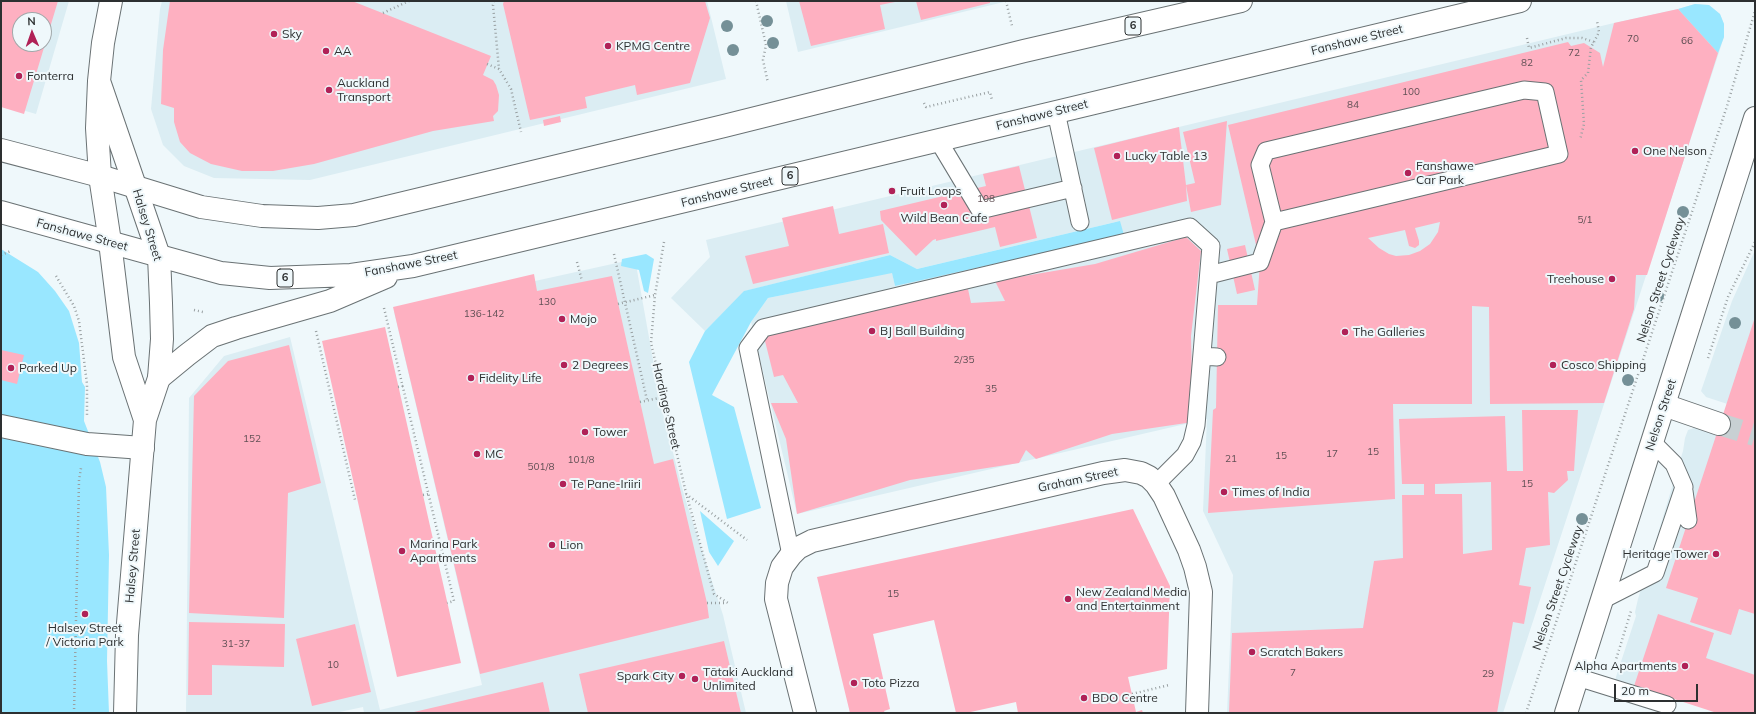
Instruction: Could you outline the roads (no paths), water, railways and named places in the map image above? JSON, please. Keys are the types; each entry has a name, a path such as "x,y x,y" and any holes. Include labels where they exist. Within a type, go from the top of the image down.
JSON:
{"main road":[{"name":"Halsey Street","path":"111,1 103,43 97,128 100,176 110,242 124,357 145,420"},
{"name":"6","path":"1,150 100,176 201,207 262,216 318,218 354,215 693,134 1024,51 1241,1"},
{"name":"Fanshawe Street","path":"1,212 221,273 270,278 336,276 413,266 1520,1"},
{"name":"Halsey Street","path":"100,81 159,256 162,339 159,378 145,420 127,635 125,713"},
{"name":"Nelson Street","path":"1566,713 1755,118"},
{"path":"159,378 187,354 212,336 330,301 413,266"},
{"path":"1664,405 1719,424"},
{"path":"1,426 87,444 143,448"},
{"name":"Graham Street","path":"791,555 798,548 812,541 1115,470 1141,473 1156,484 1164,496 1189,550 1199,581 1201,592 1201,618 1197,713"},
{"path":"791,555 779,575 776,598 805,713"}],"lane":[{"path":"1209,275 1260,262 1274,222 1260,165 1266,151 1524,90 1545,92 1559,154 1274,222"},
{"path":"1056,112 1080,222"},
{"path":"938,140 980,210 1073,188"},
{"path":"791,555 748,348 763,328 1190,227 1211,246 1209,275 1209,357 1192,442 1185,455 1156,484"},
{"path":"1652,442 1674,464 1684,487 1688,520"},
{"path":"1655,573 1684,487"},
{"path":"1602,600 1673,565"},
{"path":"1578,677 1663,701"}],"tunnel":[{"path":"1719,424 1755,435"}],"place":[{"name":"Sky","path":"274,34"},
{"name":"KPMG Centre","path":"608,46"},
{"name":"AA","path":"326,51"},
{"name":"Fonterra","path":"19,76"},
{"name":"Auckland Transport","path":"329,90"},
{"name":"One Nelson","path":"1635,151"},
{"name":"Lucky Table 13","path":"1117,156"},
{"name":"Fanshawe Car Park","path":"1408,173"},
{"name":"Fruit Loops","path":"892,191"},
{"name":"Wild Bean Cafe","path":"944,205"},
{"name":"Treehouse","path":"1612,279"},
{"name":"Mojo","path":"562,319"},
{"name":"BJ Ball Building","path":"872,331"},
{"name":"The Galleries","path":"1345,332"},
{"name":"2 Degrees","path":"564,365"},
{"name":"Cosco Shipping","path":"1553,365"},
{"name":"Parked Up","path":"11,368"},
{"name":"Fidelity Life","path":"471,378"},
{"name":"Tower","path":"585,432"},
{"name":"MC","path":"477,454"},
{"name":"Te Pane-Iriiri","path":"563,484"},
{"name":"Times of India","path":"1224,492"},
{"name":"Lion","path":"552,545"},
{"name":"Marina Park Apartments","path":"402,551"},
{"name":"Heritage Tower","path":"1716,554"},
{"name":"New Zealand Media and Entertainment","path":"1068,599"},
{"name":"Halsey Street / Victoria Park","path":"85,614"},
{"name":"Scratch Bakers","path":"1252,652"},
{"name":"Alpha Apartments","path":"1685,666"},
{"name":"Spark City","path":"682,676"},
{"name":"Tātaki Auckland Unlimited","path":"695,679"},
{"name":"Toto Pizza","path":"854,683"},
{"name":"BDO Centre","path":"1084,698"}]}
